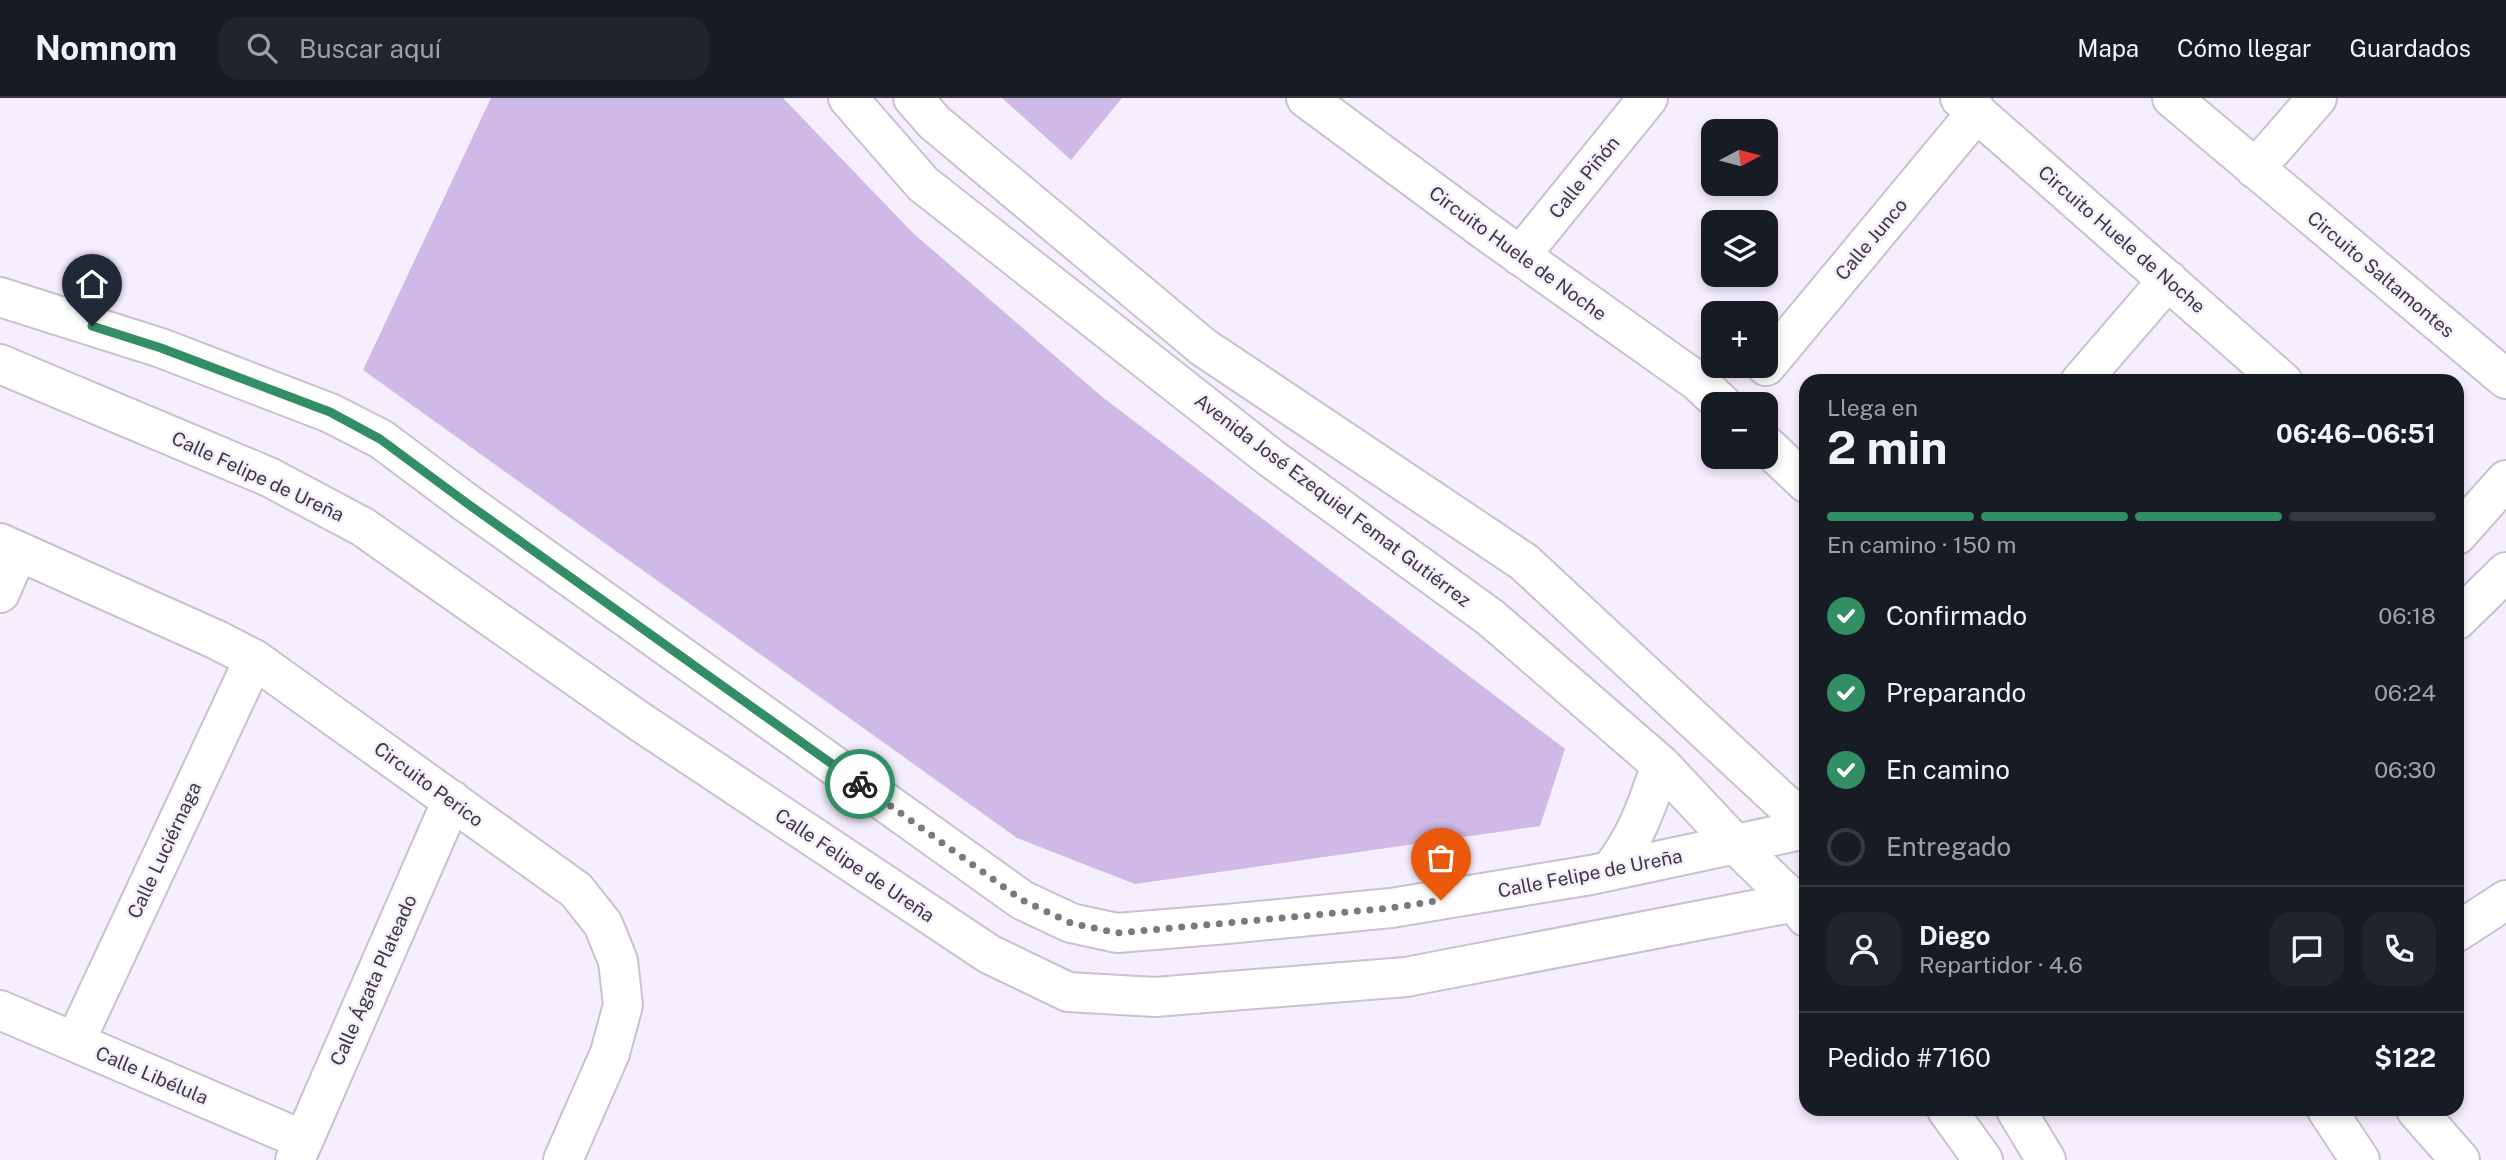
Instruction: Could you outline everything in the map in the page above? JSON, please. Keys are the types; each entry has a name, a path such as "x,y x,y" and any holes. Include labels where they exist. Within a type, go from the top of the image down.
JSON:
{"street":[{"name":"Avenida José Ezequiel Femat Gutiérrez","path":"848,98 923,184 1271,458 1491,618 1661,765 1736,845 1799,902"},
{"path":"913,98 934,122 1203,347 1524,562 1799,820"},
{"name":"Calle Piñón","path":"1520,256 1648,98"},
{"name":"Circuito Saltamontes","path":"2172,98 2506,379"},
{"path":"2255,169 2317,98"},
{"name":"Circuito Huele de Noche","path":"1312,100 1520,256 1709,392"},
{"name":"Circuito Huele de Noche","path":"1968,105 2274,374"},
{"name":"Calle Junco","path":"1778,350 1968,105"},
{"path":"2087,374 2168,280"},
{"name":"Calle Felipe de Ureña","path":"0,297 161,348 330,412 380,439 1022,900 1071,923 1117,933 1391,908 1610,871 1799,829"},
{"name":"Calle Felipe de Ureña","path":"0,364 269,477 363,527 639,721 989,954 1068,992 1155,997 1406,977 1799,906"},
{"name":"Calle Junco","path":"1744,392 1756,378"},
{"path":"1778,456 1799,476"},
{"path":"2464,527 2506,480"},
{"name":"Circuito Perico","path":"0,593 9,547 254,659 576,890 603,923 618,961 623,1004 610,1052 564,1160"},
{"path":"2464,613 2506,572"},
{"name":"Calle Luciérnaga","path":"75,1042 254,659"},
{"path":"1610,871 1627,849 1642,820 1661,765"},
{"name":"Calle Ágata Plateado","path":"299,1150 452,800"},
{"path":"2464,927 2506,900"},
{"name":"Calle Libélula","path":"0,1010 75,1042 299,1150"},
{"path":"1951,1116 1983,1160"},
{"path":"2020,1116 2046,1160"},
{"path":"2331,1116 2360,1160"},
{"path":"2421,1116 2460,1160"}],"shaded area":[{"path":"491,98 783,98 913,233 1101,396 1565,749 1540,826 1135,884 1017,838 363,370"},
{"path":"1002,98 1122,98 1071,160"}],"way so far":[{"path":"860,784 1022,900 1071,923 1117,933 1391,908 1441,900"}],"route":[{"path":"92,326 161,348 330,412 380,439 860,784"}]}
